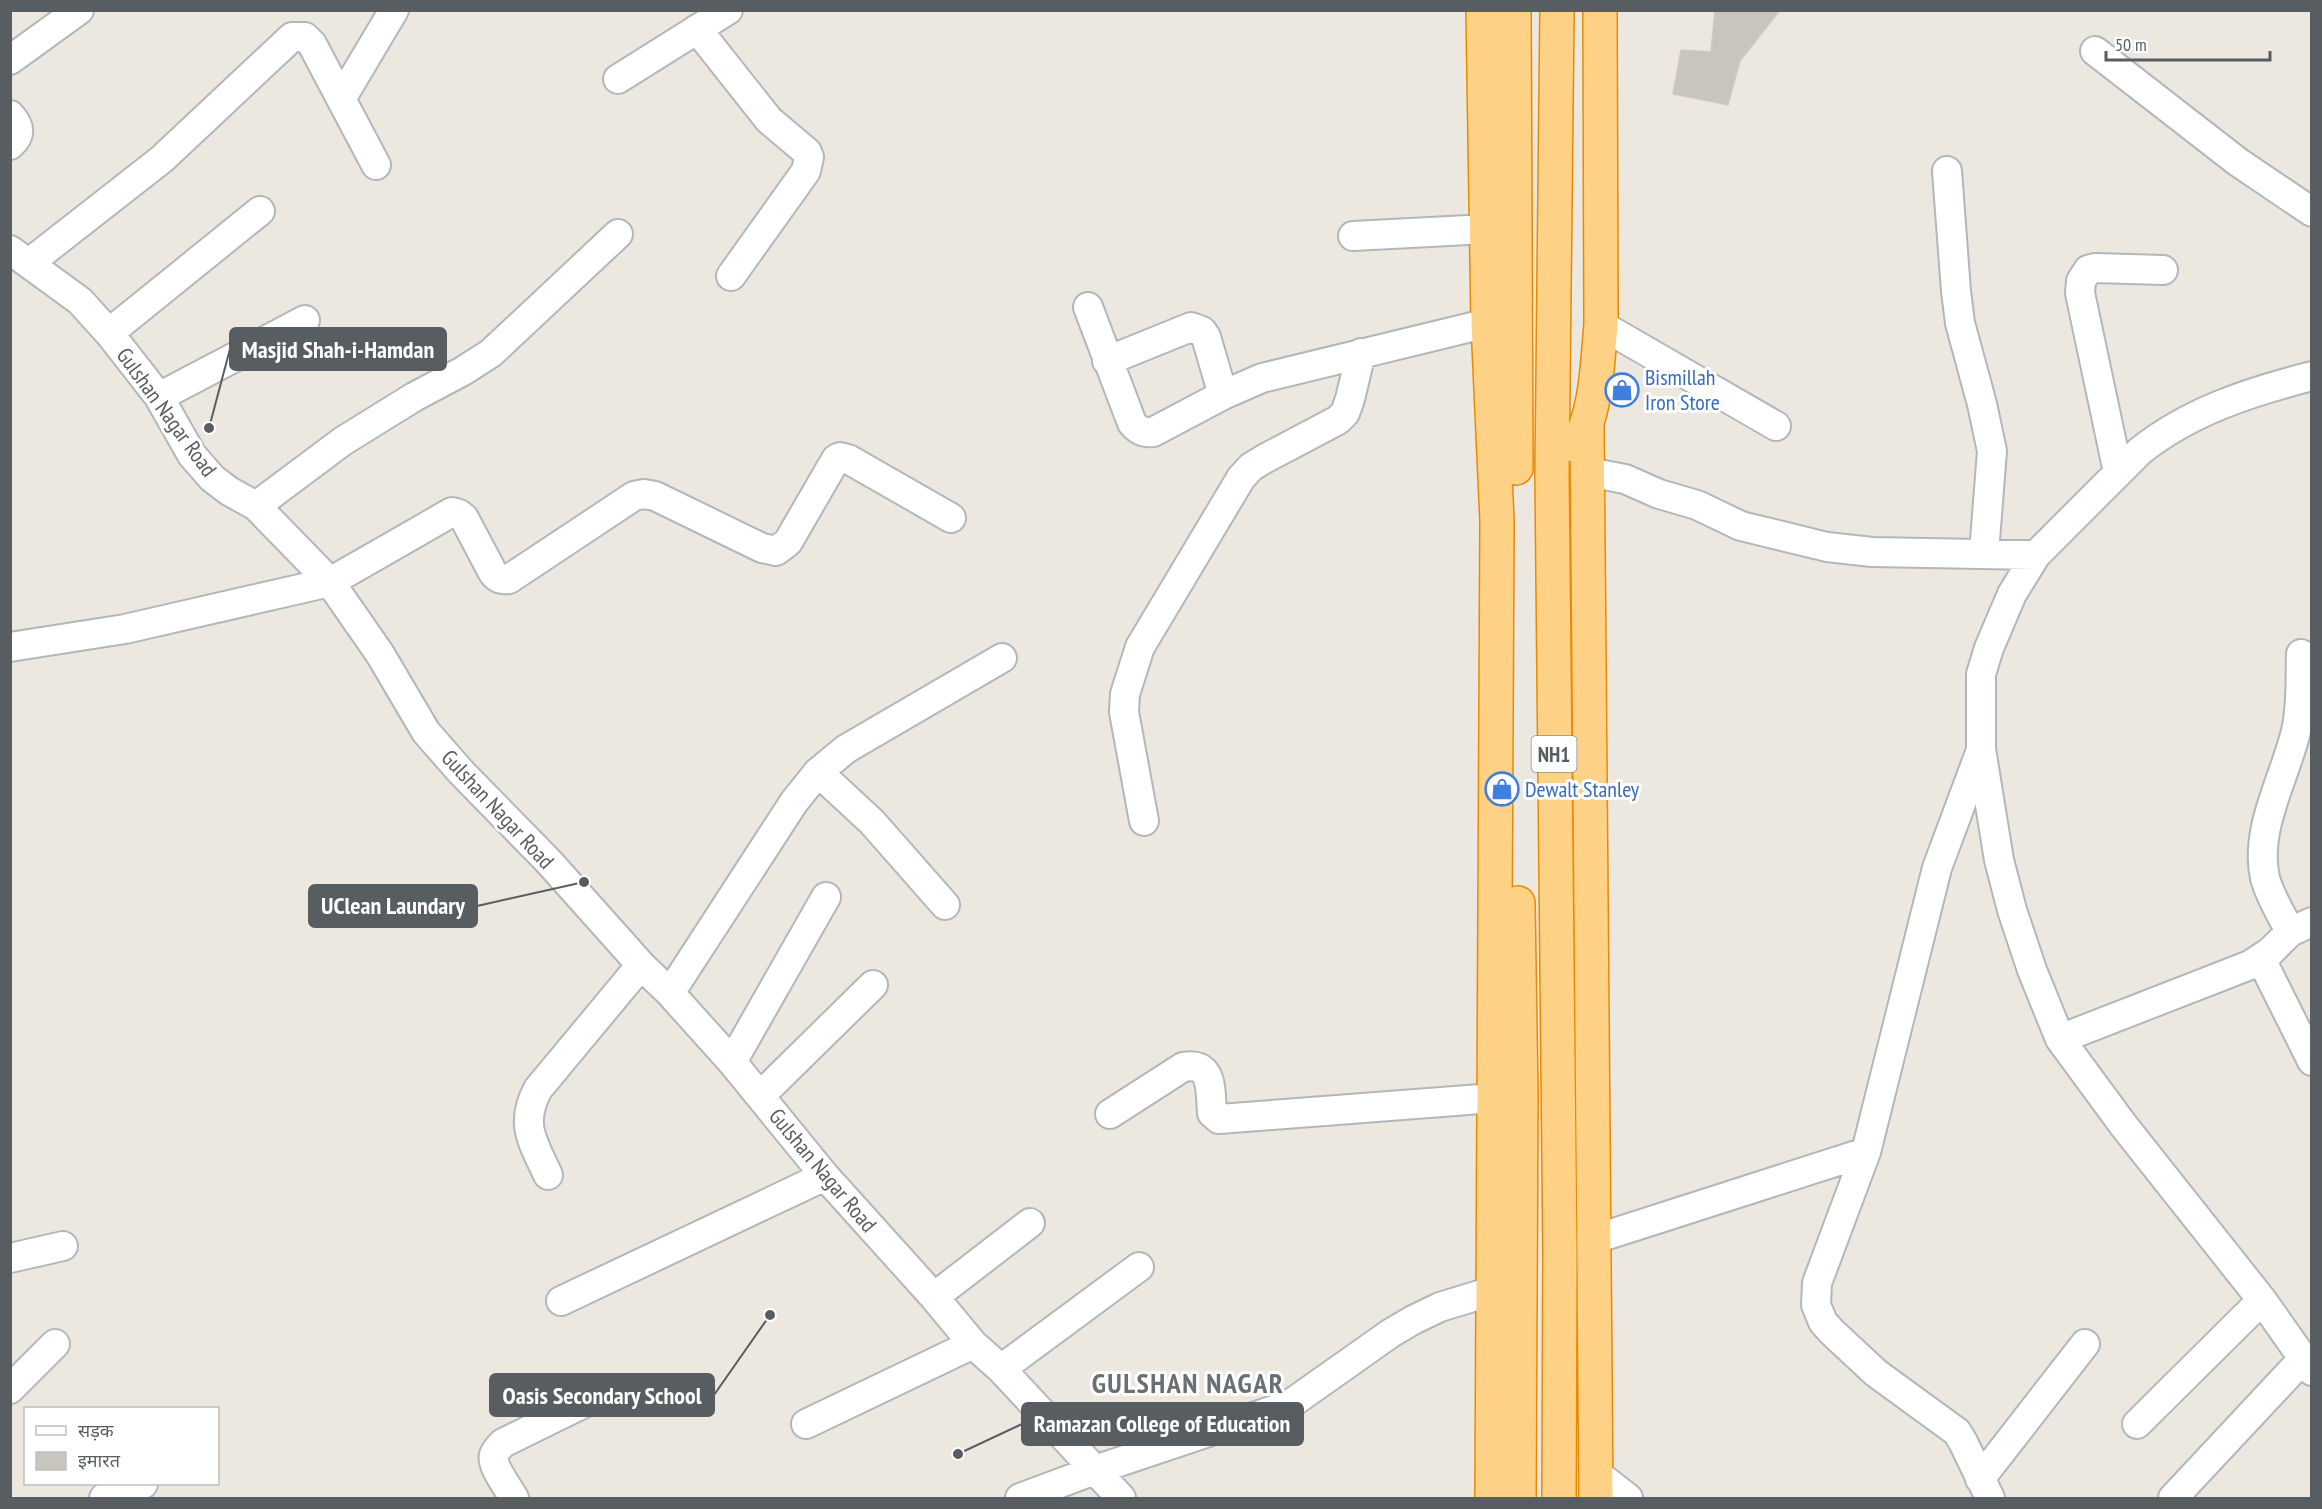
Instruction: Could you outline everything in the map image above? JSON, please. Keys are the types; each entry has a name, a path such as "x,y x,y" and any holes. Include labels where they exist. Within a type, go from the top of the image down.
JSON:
{"highway":[{"path":"1483,10 1501,228 1488,323 1497,520 1494,1098 1507,1287 1492,1498"},
{"name":"NH1","path":"1514,10 1501,228 1521,1096 1507,1287 1519,1498"},
{"name":"NH1","path":"1557,10 1552,475 1560,1256 1559,1498"},
{"path":"1596,1486 1587,427 1596,376 1601,325 1600,10"},
{"path":"1552,475 1571,458 1587,427"}],"street":[{"path":"10,60 79,10"},
{"path":"341,99 393,10"},
{"path":"618,79 728,10"},
{"path":"697,29 769,120 807,152 808,157 806,171 731,276"},
{"path":"20,256 162,159 292,37 305,37 312,44 376,165"},
{"path":"2095,51 2238,162 2312,212"},
{"path":"10,116 17,123 19,131 17,139 10,145"},
{"path":"1947,171 1960,323 1992,451 1984,553"},
{"path":"109,333 260,211"},
{"path":"1353,236 1501,228"},
{"path":"256,506 352,436 414,397 463,371 490,352 512,335 618,234"},
{"name":"Gulshan Nagar Road","path":"20,256 80,302 109,333 159,396 192,455 212,478 229,491 256,506 330,582 380,654 426,732 461,772 550,863 641,966 670,993 732,1062 825,1176 934,1297 973,1344 1001,1369 1121,1498"},
{"path":"2118,472 2080,293 2081,281 2088,270 2096,268 2163,270"},
{"path":"1088,306 1132,423 1137,429 1146,432 1153,432 1223,395 1262,378 1488,323"},
{"path":"159,396 305,320"},
{"path":"1601,325 1776,426"},
{"path":"1107,361 1191,327 1196,328 1206,337 1223,395"},
{"path":"1144,821 1124,712 1125,694 1140,647 1241,478 1251,466 1330,426 1345,413 1361,353"},
{"path":"2173,1498 2307,1365 2262,1300 2060,1040 2032,970 2012,910 1999,860 1982,749 1981,674 1989,648 2012,594 2036,555 2118,472 2157,437 2220,404 2256,391 2312,376"},
{"path":"10,647 124,629 330,582 452,512 459,514 468,523 495,576 503,580 509,579 634,496 644,494 655,496 768,551 776,552 788,542 836,459 840,457 848,459 951,518"},
{"path":"1587,472 1625,479 1659,494 1697,505 1741,526 1827,547 1872,552 2036,555"},
{"path":"2060,1040 2261,959 2301,927 2269,890 2263,854 2266,829 2306,710 2301,654"},
{"path":"670,993 794,802 818,772 846,749 1002,658"},
{"path":"1982,749 1937,868 1866,1152 1817,1283 1816,1305 1828,1327 1876,1373 1957,1432 1985,1493"},
{"path":"818,772 872,822 945,905"},
{"path":"732,1062 826,897"},
{"path":"2261,959 2312,1061"},
{"path":"548,1175 528,1132 527,1122 532,1100 538,1089 641,966"},
{"path":"760,1096 873,985"},
{"path":"1110,1113 1183,1067 1190,1065 1204,1070 1208,1078 1212,1113 1220,1119 1494,1098"},
{"path":"1595,1239 1866,1152"},
{"path":"561,1301 825,1176"},
{"path":"934,1297 1030,1223"},
{"path":"10,1258 63,1246"},
{"path":"1001,1369 1139,1268"},
{"path":"1020,1498 1095,1470 1289,1405 1413,1320 1440,1307 1507,1287"},
{"path":"2137,1424 2262,1300"},
{"path":"10,1389 54,1344"},
{"path":"806,1424 973,1344"},
{"path":"1985,1493 2085,1344"},
{"path":"514,1498 493,1462 494,1455 503,1443 609,1391"},
{"path":"104,1498 140,1485"},
{"path":"1596,1486 1628,1498"}],"building":[{"path":"1715,10 1780,10 1740,61 1728,105 1673,94 1681,50 1711,52"}],"place":[{"name":"Bismillah Iron Store","path":"1622,390"},
{"name":"Masjid Shah-i-Hamdan","path":"209,428"},
{"name":"Dewalt Stanley","path":"1502,789"},
{"name":"UClean Laundary","path":"584,882"},
{"name":"Oasis Secondary School","path":"770,1315"},
{"name":"Ramazan College of Education","path":"958,1454"}],"district":[{"name":"GULSHAN NAGAR","path":"1188,1382"}]}
